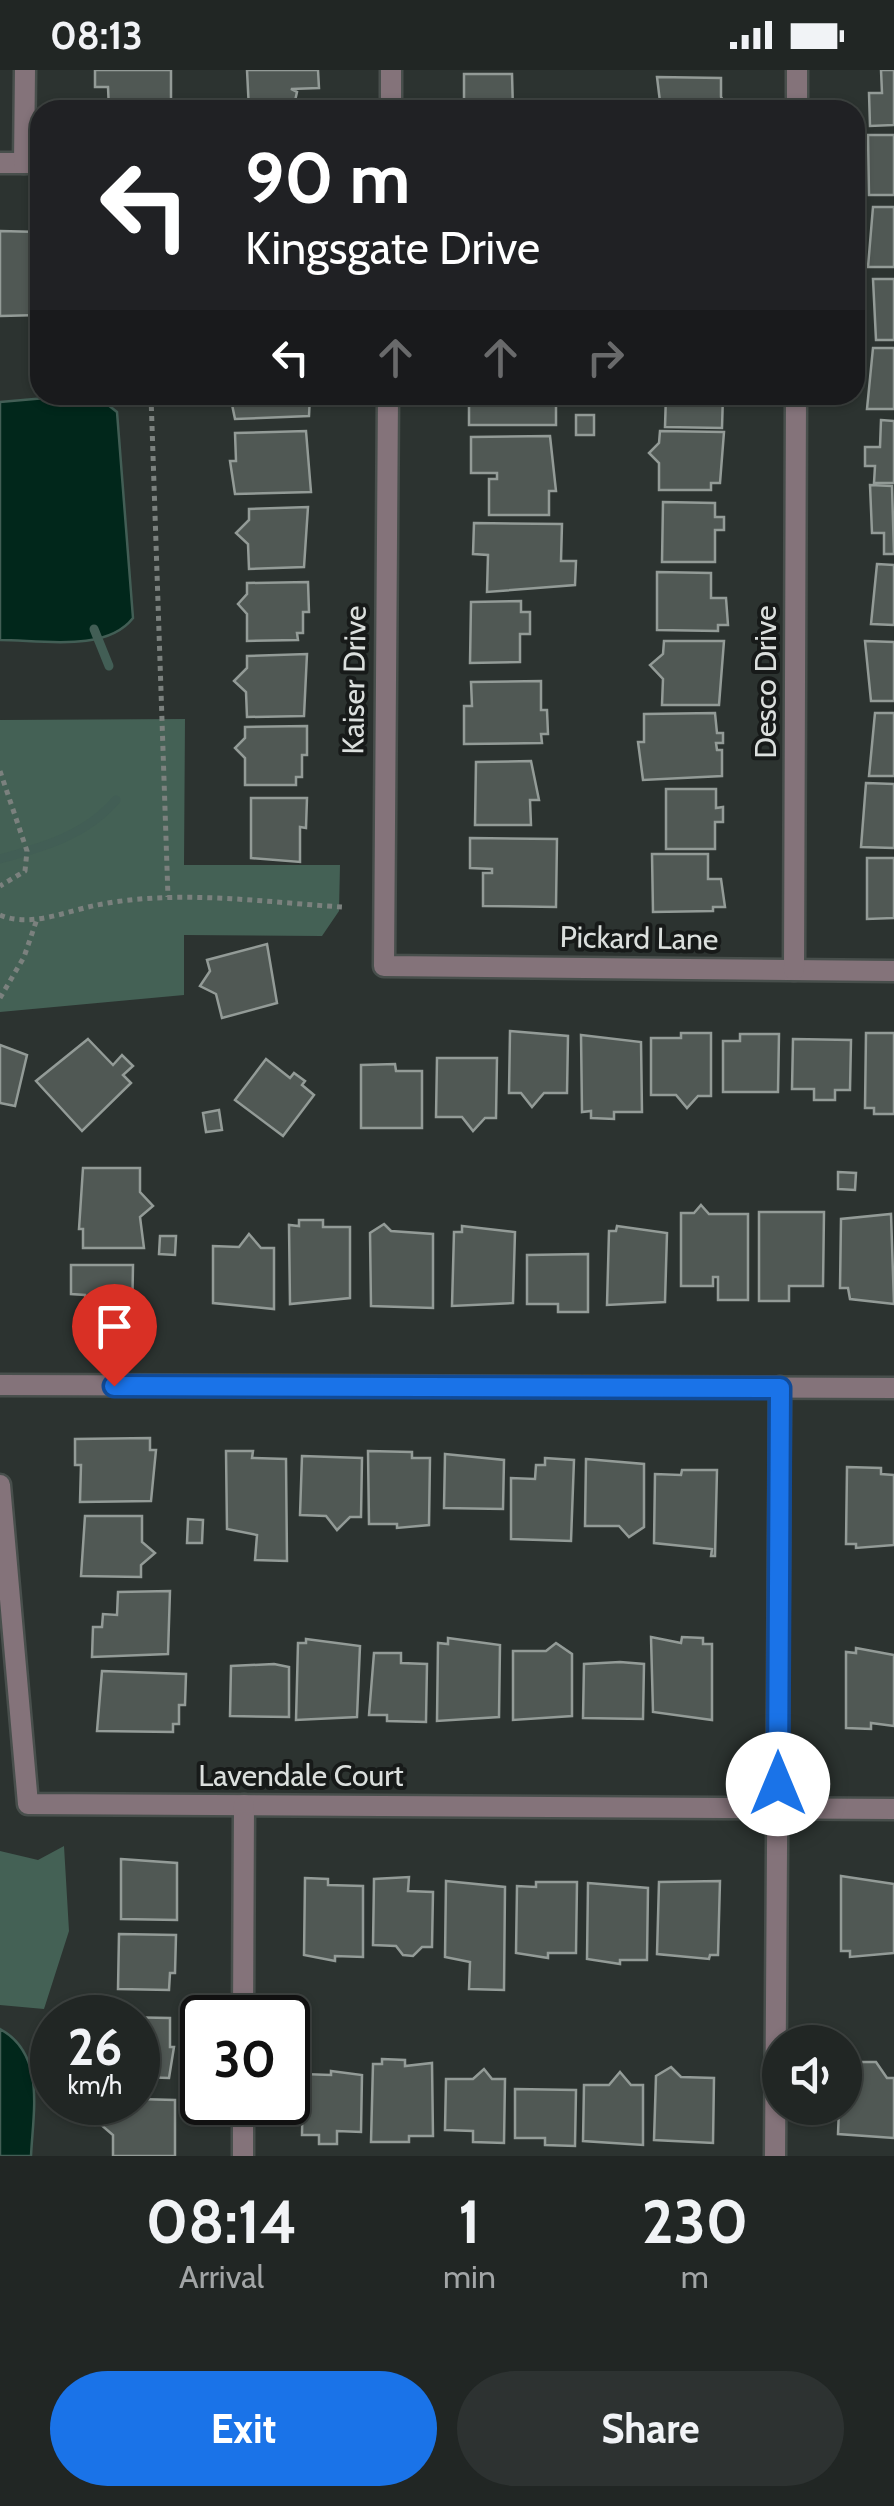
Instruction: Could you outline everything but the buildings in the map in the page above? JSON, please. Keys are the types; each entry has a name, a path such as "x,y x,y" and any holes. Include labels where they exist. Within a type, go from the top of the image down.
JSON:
{"street":[{"path":"26,70 30,132"},
{"path":"391,70 391,100"},
{"path":"797,100 798,70"},
{"path":"0,163 30,163"},
{"name":"Kaiser Drive","path":"384,966 388,405"},
{"name":"Desco Drive","path":"794,970 796,405"},
{"name":"Pickard Lane","path":"384,966 894,970"},
{"path":"0,1385 894,1388"},
{"path":"775,2156 780,1388"},
{"name":"Lavendale Court","path":"0,1484 28,1804 894,1809"},
{"path":"243,1995 244,1805"},
{"path":"243,2125 243,2156"}],"path":[{"path":"151,405 168,897"},
{"path":"0,771 27,851 26,871 0,886"},
{"path":"0,915 38,919 101,904 168,897 342,907"},
{"path":"0,998 24,956 38,919"}],"shaded area":[{"path":"30,399 30,405 108,405 117,412 133,618 121,629 106,636 71,642 0,640 0,402"},
{"path":"185,719 184,865 340,865 339,911 322,936 184,935 184,995 0,1012 0,720"},
{"path":"64,1846 69,1931 48,1995 30,1995 30,2008 0,2005 0,1851 38,1860"},
{"path":"0,2029 15,2040 30,2066 33,2125 31,2156 0,2156"}],"waterway":[{"path":"94,629 109,666"},
{"path":"0,859 78,831 116,800"}],"route":[{"path":"114,1386 780,1388 778,1784"}]}
